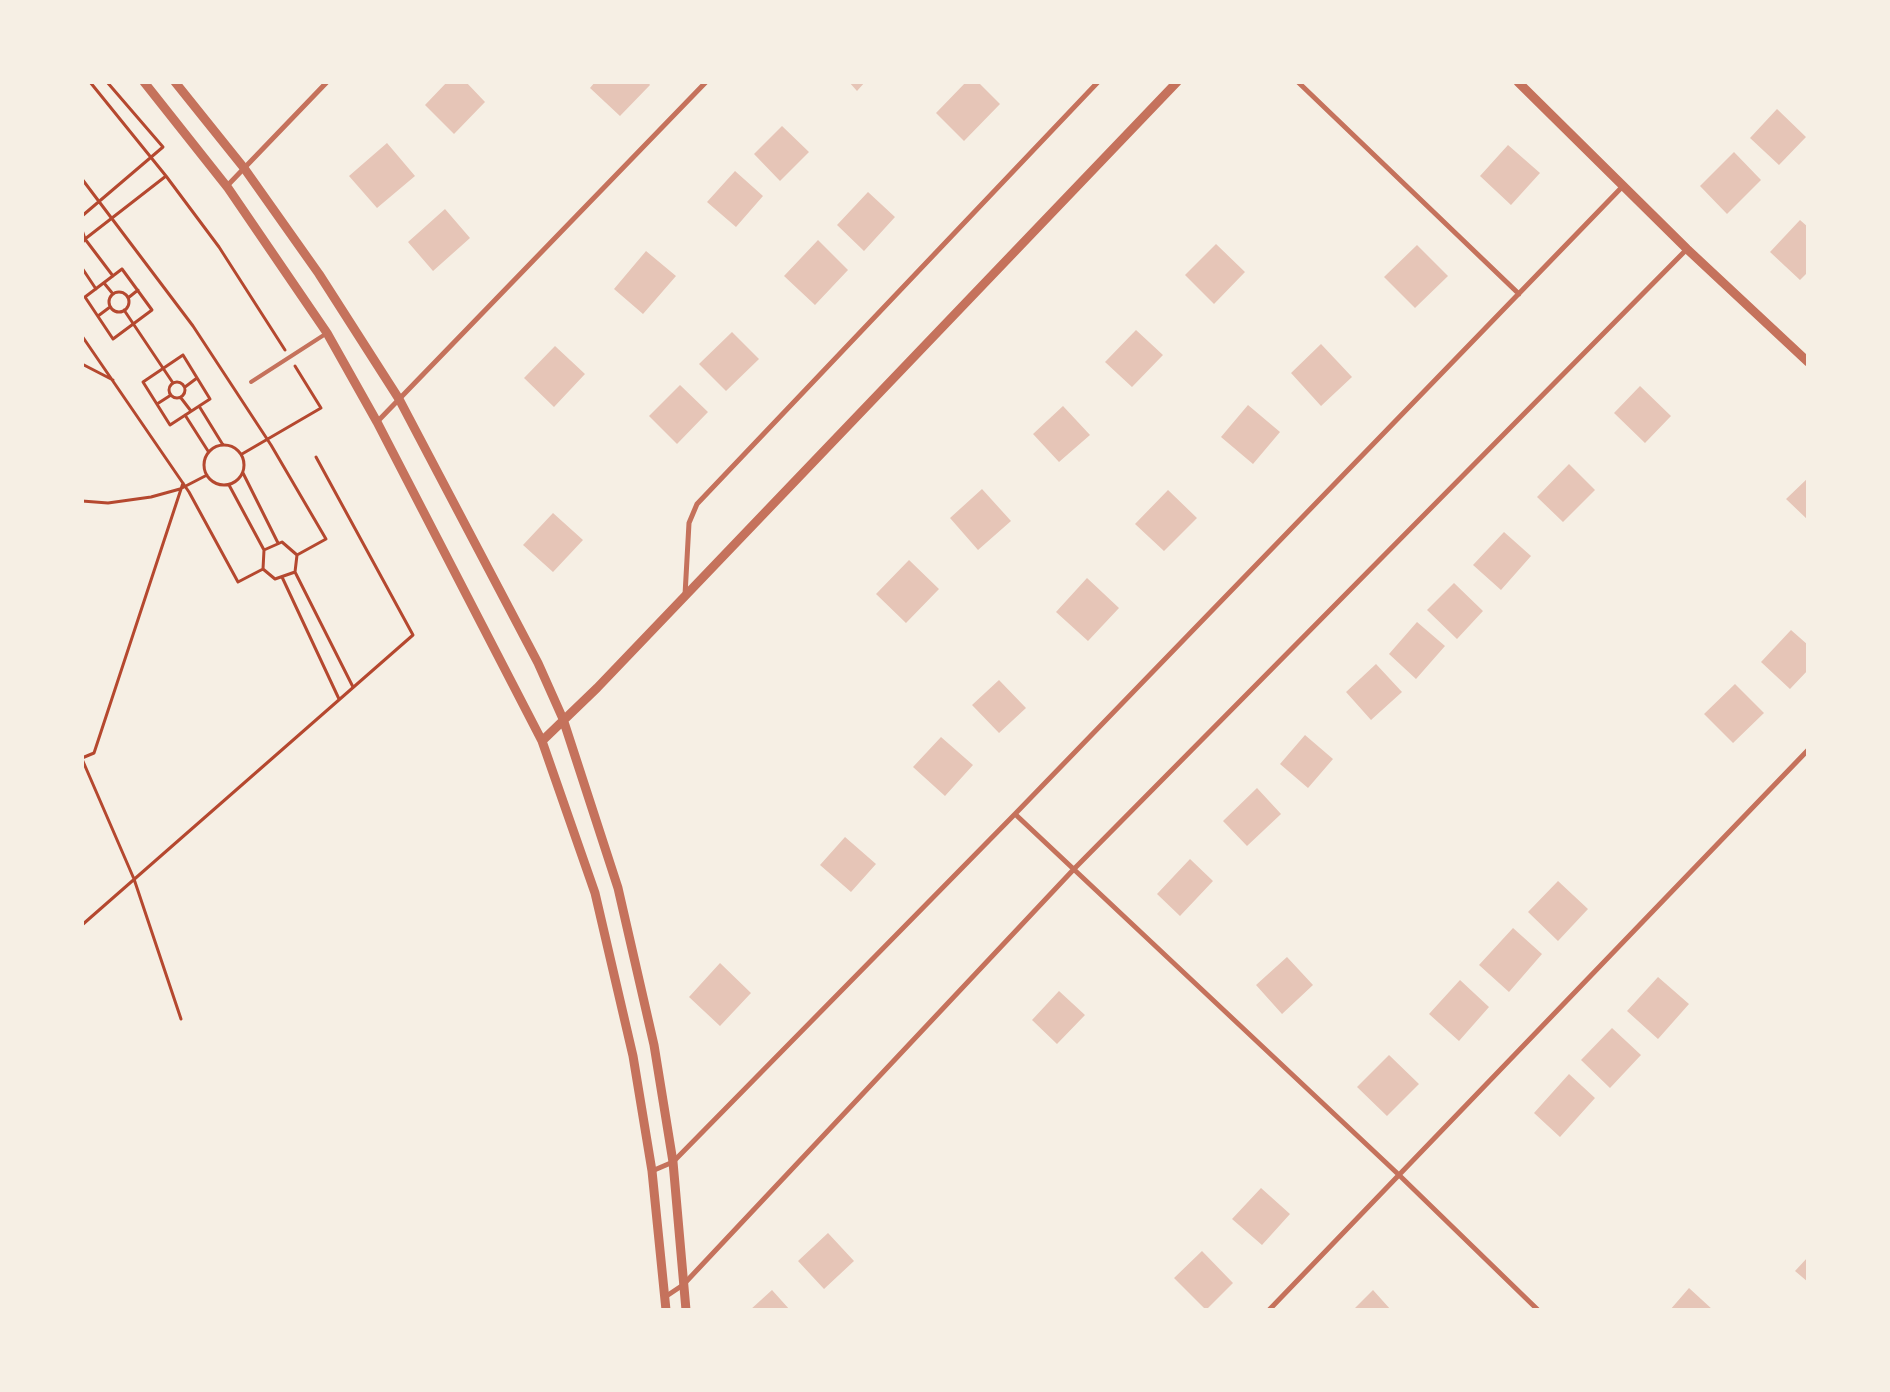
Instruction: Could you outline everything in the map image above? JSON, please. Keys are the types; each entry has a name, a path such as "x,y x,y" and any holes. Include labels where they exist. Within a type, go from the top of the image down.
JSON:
{"street":[{"path":"144,82 227,186 327,333 377,422 542,741 595,893 633,1056 652,1171 666,1310"},
{"path":"175,82 244,168 319,274 399,399 538,663 563,719 618,888 654,1045 673,1162 686,1310"},
{"path":"227,186 327,82"},
{"path":"377,422 706,82"},
{"path":"685,596 689,523 697,504 1098,82"},
{"path":"542,741 685,596 1177,82"},
{"path":"1298,82 1519,294"},
{"path":"1518,82 1686,249 1808,362"},
{"path":"652,1171 673,1162 1015,814 1623,186"},
{"path":"665,1297 683,1285 1074,869 1686,249"},
{"path":"1268,1310 1808,750"},
{"path":"1015,814 1398,1174 1538,1310"}],"lane":[{"path":"250,382 327,333"}],"path":[{"path":"90,82 152,158 219,247 321,408 242,454"},
{"path":"82,216 163,147 107,82"},
{"path":"82,243 85,238 166,176"},
{"path":"82,179 193,326 268,440 326,538 296,555"},
{"path":"82,230 85,238 113,276"},
{"path":"82,268 96,289"},
{"path":"122,269 152,310 114,338 85,297 104,283 122,269"},
{"path":"104,283 113,295"},
{"path":"128,298 138,290"},
{"path":"123,293 128,298 129,304 124,310 114,312 110,307 109,301 113,295 123,293"},
{"path":"98,316 110,307"},
{"path":"124,310 173,383"},
{"path":"82,336 115,381 183,483 238,582 263,569"},
{"path":"183,356 210,399 170,425 143,382 163,369 183,356"},
{"path":"82,364 115,381"},
{"path":"185,387 197,378"},
{"path":"177,381 184,384 186,391 181,398 173,398 168,392 170,384 177,381"},
{"path":"157,404 171,395"},
{"path":"181,398 191,411"},
{"path":"199,406 224,445"},
{"path":"184,415 208,451"},
{"path":"219,445 224,445 232,446 242,454 245,467 240,478 229,485 216,484 207,475 204,463 208,451 219,445"},
{"path":"82,925 413,635 316,457"},
{"path":"242,472 278,543"},
{"path":"82,501 108,503 151,497 180,489 207,475"},
{"path":"181,1019 134,879 82,759 94,753 183,483"},
{"path":"229,485 264,550 263,569"},
{"path":"264,550 282,542 296,555"},
{"path":"296,555 295,572 353,688"},
{"path":"263,569 275,579 295,572"},
{"path":"282,577 339,699"}],"building":[{"path":"447,82 466,82 485,102 454,134 425,105"},
{"path":"595,82 648,82 650,85 620,116 590,88"},
{"path":"849,82 865,82 857,91"},
{"path":"966,82 978,82 1000,104 964,141 936,113"},
{"path":"1777,109 1806,137 1779,165 1750,138"},
{"path":"782,126 809,152 780,181 754,154"},
{"path":"387,143 415,176 377,208 349,176"},
{"path":"1508,145 1540,173 1511,205 1480,176"},
{"path":"1734,152 1761,180 1727,214 1700,186"},
{"path":"735,171 763,196 736,227 707,202"},
{"path":"868,192 895,217 864,251 837,225"},
{"path":"445,209 470,238 433,271 408,242"},
{"path":"1800,220 1808,227 1808,272 1800,280 1770,252"},
{"path":"818,240 848,270 815,305 784,276"},
{"path":"1216,244 1245,272 1214,304 1185,275"},
{"path":"1417,245 1448,276 1415,308 1384,277"},
{"path":"646,251 676,276 643,314 614,289"},
{"path":"1136,330 1163,355 1132,387 1105,362"},
{"path":"732,332 759,359 726,391 699,364"},
{"path":"1321,344 1352,377 1321,406 1291,373"},
{"path":"555,346 585,374 554,407 524,378"},
{"path":"680,385 708,412 677,444 649,416"},
{"path":"1640,386 1671,416 1645,443 1614,413"},
{"path":"1248,405 1280,432 1253,464 1221,437"},
{"path":"1063,406 1090,435 1059,462 1033,434"},
{"path":"1569,464 1595,490 1563,522 1537,497"},
{"path":"1808,478 1808,520 1786,499"},
{"path":"982,489 1011,521 978,550 950,518"},
{"path":"1168,490 1197,518 1164,551 1135,524"},
{"path":"553,513 583,540 553,572 523,545"},
{"path":"1504,532 1531,556 1501,590 1473,565"},
{"path":"909,560 939,589 906,623 876,594"},
{"path":"1087,578 1119,608 1088,641 1056,612"},
{"path":"1454,583 1483,611 1457,639 1427,610"},
{"path":"1417,622 1445,646 1416,679 1389,654"},
{"path":"1791,630 1808,645 1808,670 1790,689 1761,662"},
{"path":"1376,664 1402,692 1371,720 1346,692"},
{"path":"999,680 1026,708 999,733 972,705"},
{"path":"1735,684 1764,713 1733,743 1704,714"},
{"path":"1305,735 1333,759 1308,788 1280,764"},
{"path":"941,737 973,765 945,796 913,767"},
{"path":"1257,788 1281,814 1247,846 1223,821"},
{"path":"845,837 876,864 851,892 820,865"},
{"path":"1190,859 1213,881 1180,916 1157,894"},
{"path":"1558,881 1588,909 1558,941 1528,912"},
{"path":"1513,928 1542,954 1509,992 1479,965"},
{"path":"1287,957 1313,985 1282,1014 1256,985"},
{"path":"720,963 751,993 720,1026 689,997"},
{"path":"1658,977 1689,1004 1658,1039 1627,1011"},
{"path":"1460,980 1489,1007 1459,1041 1429,1014"},
{"path":"1059,991 1085,1015 1057,1044 1032,1020"},
{"path":"1612,1028 1641,1055 1610,1088 1581,1060"},
{"path":"1389,1055 1419,1084 1387,1116 1357,1087"},
{"path":"1569,1074 1595,1098 1560,1137 1534,1113"},
{"path":"1261,1188 1290,1214 1262,1245 1232,1219"},
{"path":"828,1233 854,1261 824,1289 798,1261"},
{"path":"1202,1251 1233,1283 1206,1310 1174,1278"},
{"path":"1808,1257 1808,1282 1795,1271"},
{"path":"1689,1288 1713,1310 1670,1310"},
{"path":"772,1290 790,1310 750,1310"},
{"path":"1373,1290 1391,1310 1353,1310"}]}
